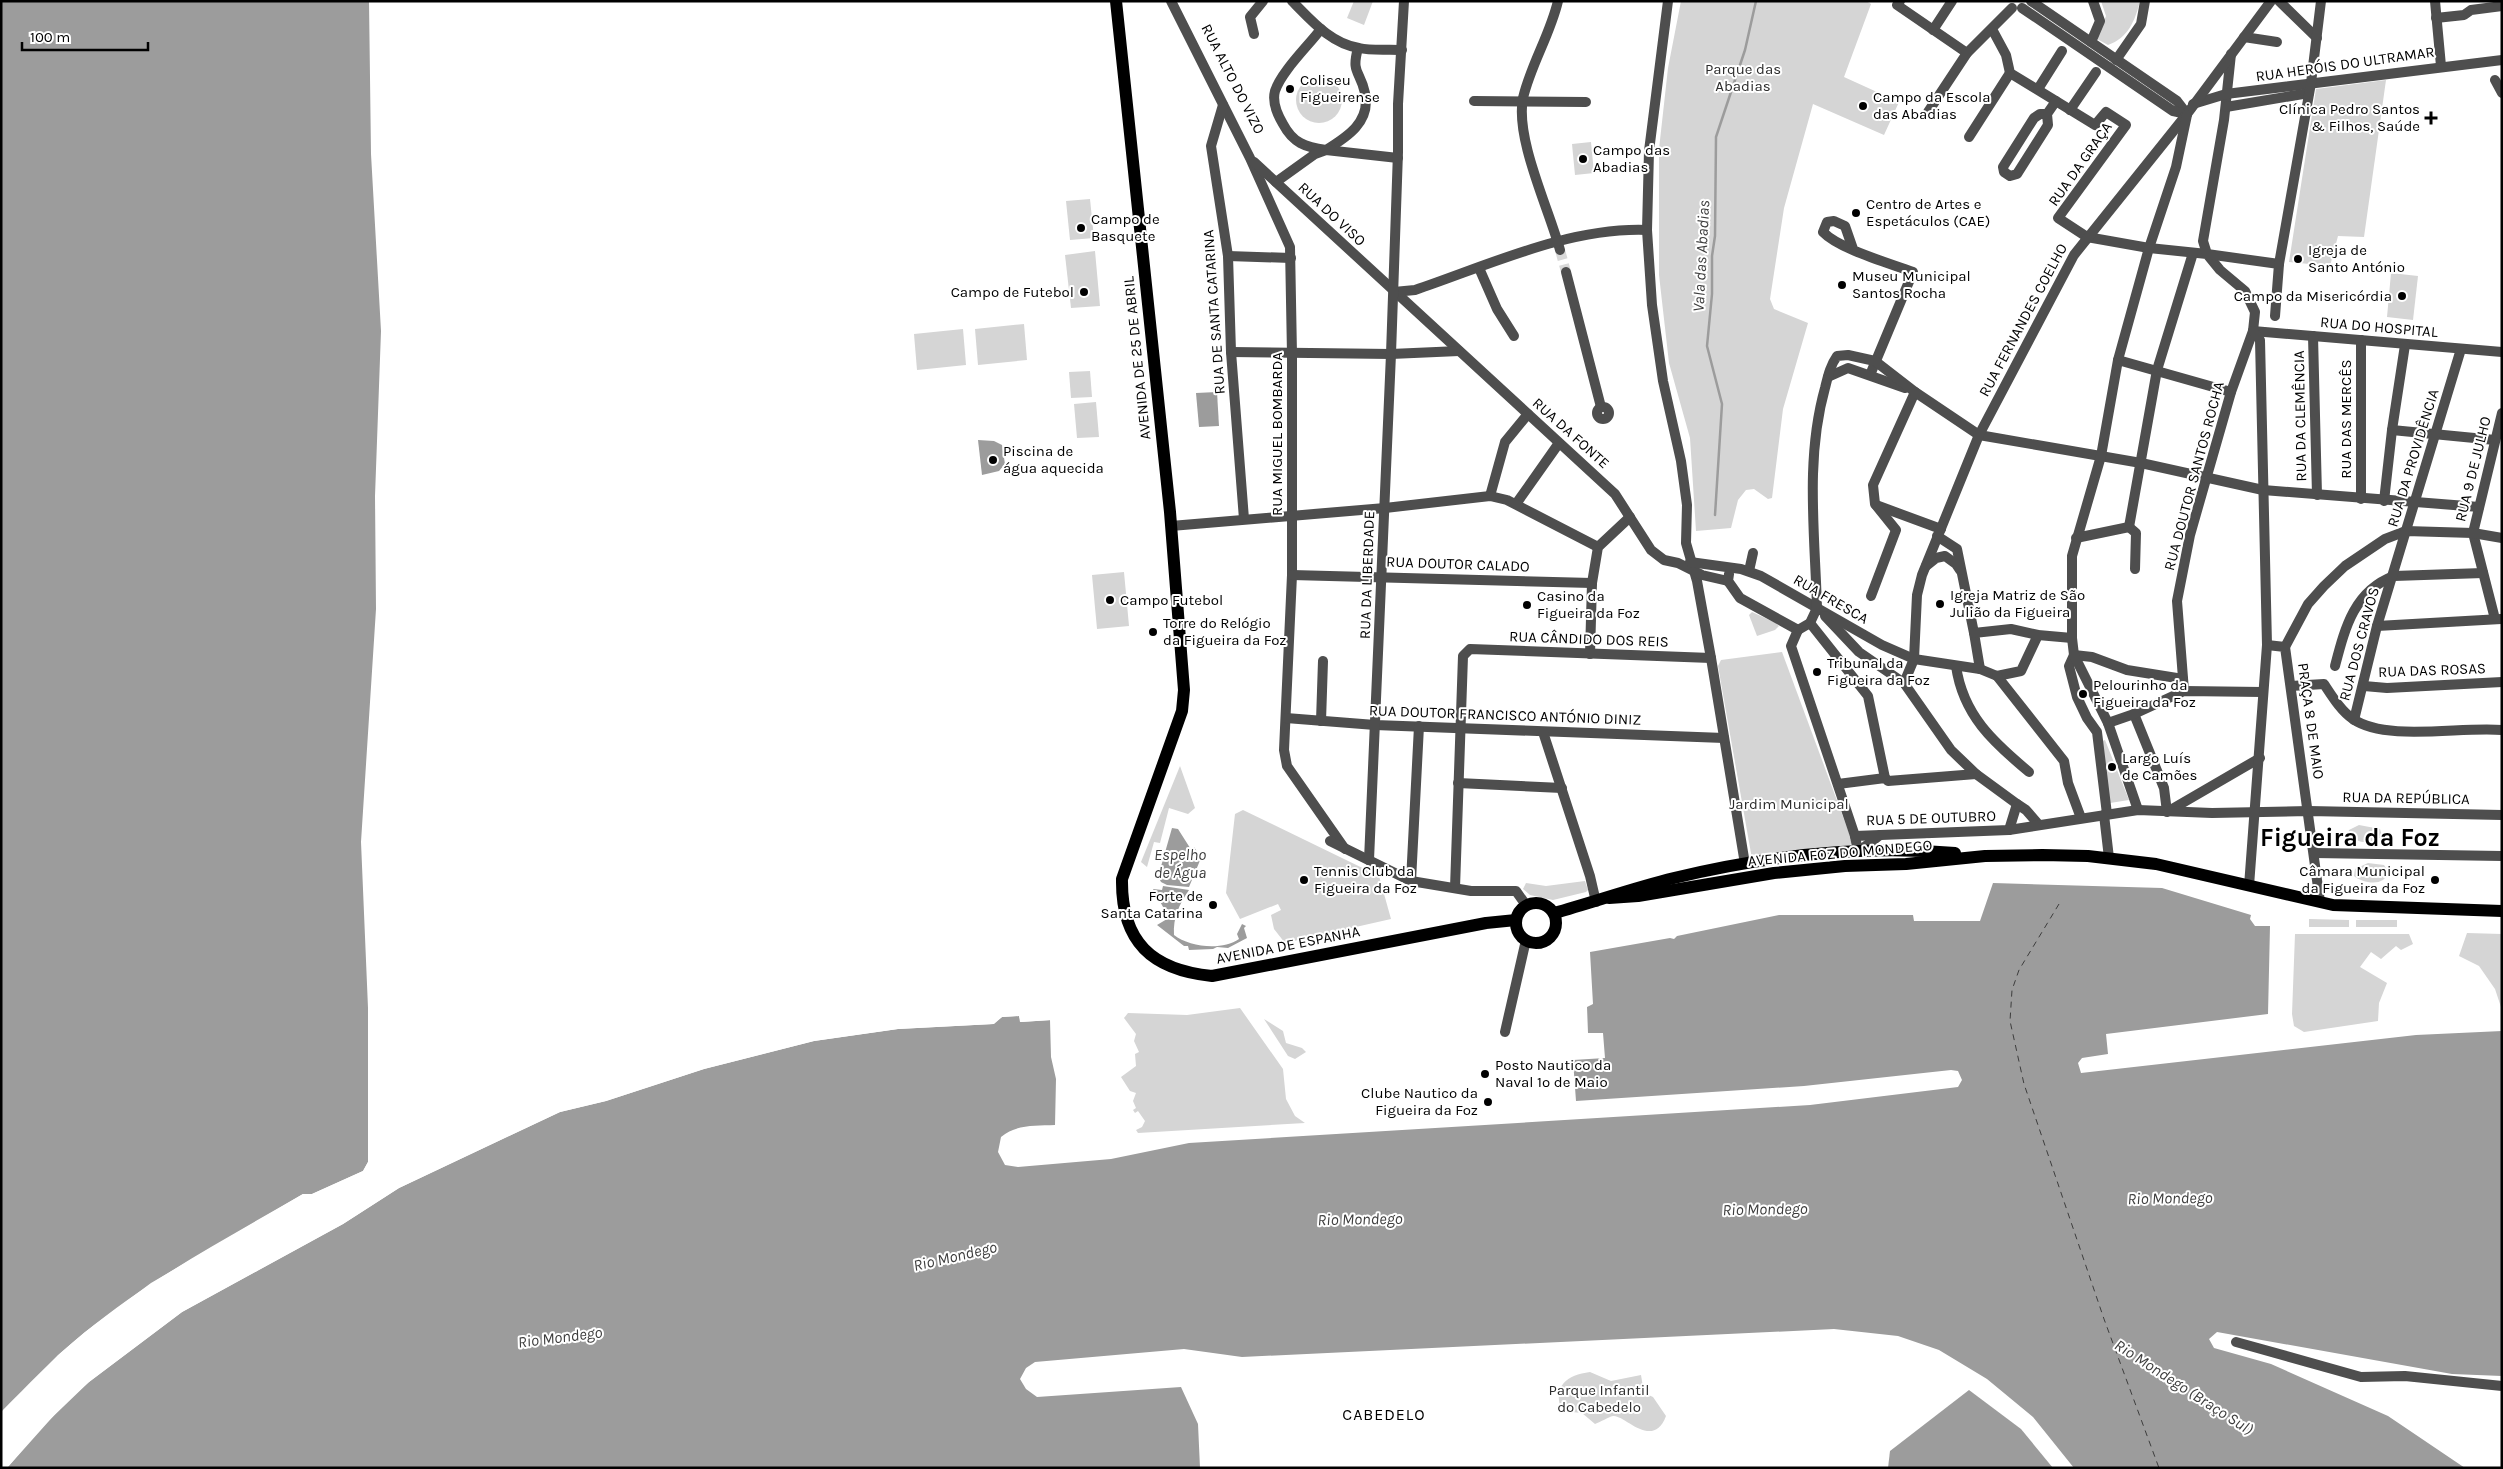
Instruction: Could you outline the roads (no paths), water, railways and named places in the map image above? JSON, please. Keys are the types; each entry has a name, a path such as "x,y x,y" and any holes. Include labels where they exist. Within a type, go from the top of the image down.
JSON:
{"main road":[{"name":"AVENIDA DE 25 DE ABRIL","path":"1116,1 1171,526 1184,690 1182,711"},
{"name":"AVENIDA DE ESPANHA","path":"1182,711 1122,879 1122,902 1130,931 1142,948 1158,962 1188,973 1212,976 1491,922 1516,920"},
{"name":"AVENIDA FOZ DO MONDEGO","path":"1554,913 1675,878 1745,864 1858,852 1910,849 1985,856"},
{"path":"1845,866 1858,852"},
{"name":"AVENIDA FOZ DO MONDEGO","path":"1609,898 1638,896 1752,876 1845,866 1906,864 1985,856 2042,855 2109,858 2156,864 2320,902 2353,907 2502,911"},
{"path":"1745,864 1752,876"},
{"path":"1532,903 1544,904 1554,913 1556,925 1550,937 1539,943 1526,940 1518,932 1516,920 1518,914 1526,905 1532,903"}],"street":[{"name":"RUA MIGUEL BOMBARDA","path":"1171,1 1250,158 1290,247 1293,515 1284,750 1287,766 1345,849"},
{"name":"RUA ALTO DO VIZO","path":"1178,1 1262,170"},
{"path":"1254,34 1250,17 1263,1"},
{"path":"1292,1 1321,29 1341,43 1358,48 1402,50"},
{"name":"RUA DA LIBERDADE","path":"1370,860 1394,292 1398,104 1404,1"},
{"path":"1558,1 1553,22 1530,74 1523,101 1527,145 1559,246"},
{"path":"1668,1 1649,151 1647,230 1652,306 1663,382 1681,461 1687,505 1686,543 1711,658 1745,864"},
{"path":"1932,30 1952,1"},
{"path":"2090,42 2100,21 2094,1"},
{"path":"2116,60 2141,24 2146,1"},
{"path":"2138,810 2108,723 2074,655 2072,638 2072,556 2101,456 2118,360 2149,248 2180,151 2187,114 2271,1"},
{"path":"2279,1 2317,38"},
{"path":"2275,316 2279,264 2310,88 2321,1"},
{"path":"2435,1 2441,66"},
{"path":"1895,3 1968,53"},
{"path":"2020,4 2090,42 2177,101 2187,114"},
{"path":"1928,112 1968,53 2020,4"},
{"path":"2020,4 2173,111 2187,114"},
{"path":"2436,18 2464,15 2471,10 2502,6"},
{"path":"1321,29 1284,76 1275,92 1275,110 1295,141 1310,148 1398,158"},
{"path":"1969,137 2010,73 2006,55 1992,29"},
{"path":"2244,37 2278,42"},
{"path":"1276,182 1315,154 1326,150 1350,135 1364,116 1365,94 1354,66 1358,48"},
{"path":"2038,89 2062,51"},
{"path":"2232,53 2226,107 2202,241 2207,254 2220,270 2244,292 2255,312 2253,331 2260,340 2267,645 2262,692 2256,813 2249,886"},
{"name":"RUA HERÓIS DO ULTRAMAR","path":"2193,104 2226,94 2248,92 2274,94 2441,66 2502,60"},
{"path":"2010,73 2070,110 2096,72"},
{"path":"2495,80 2502,93"},
{"path":"2248,92 2250,103"},
{"path":"2226,107 2250,103 2274,94"},
{"path":"1474,100 1586,102"},
{"path":"2047,114 2040,114 2034,118 2003,167 2004,172 2010,176 2017,174 2048,125 2047,114 2056,101"},
{"name":"RUA DE SANTA CATARINA","path":"1223,105 1211,146 1228,256 1231,352 1244,520"},
{"name":"RUA DA GRAÇA","path":"2070,110 2095,125 2106,112 2126,125 2058,218 2087,237"},
{"name":"RUA FERNANDES COELHO","path":"1914,659 1916,595 1925,567 1979,435 2074,255 2164,140 2187,114"},
{"path":"2164,140 2175,143 2180,151"},
{"name":"RUA DO VISO","path":"1250,158 1394,292"},
{"path":"1394,292 1414,290 1479,268 1559,246 1604,231 1647,230"},
{"path":"2087,237 2149,248 2279,264"},
{"path":"1853,249 1913,272 1870,375"},
{"path":"2129,527 2157,370 2193,253"},
{"path":"1228,256 1291,258"},
{"path":"1479,268 1497,309 1514,336"},
{"path":"1566,272 1602,407"},
{"name":"RUA DA FONTE","path":"1394,292 1615,494 1651,550 1664,560 1692,566 1728,581"},
{"name":"RUA DO HOSPITAL","path":"2253,331 2502,352"},
{"name":"RUA DOUTOR SANTOS ROCHA","path":"2184,691 2176,601 2190,535 2231,392 2253,331"},
{"name":"RUA DA CLEMÊNCIA","path":"2313,336 2316,495"},
{"name":"RUA DAS MERCÊS","path":"2361,340 2361,499"},
{"path":"2384,501 2392,430 2405,345"},
{"name":"RUA DA PROVIDÊNCIA","path":"2394,576 2461,349"},
{"path":"1231,352 1391,354 1458,351"},
{"path":"1880,835 1858,852 1855,836 1791,646 1798,630 1810,623 1817,608 1813,471 1820,407 1831,364 1837,356 1848,354 1875,360 1915,392 1979,435 2141,463 2263,490 2479,507"},
{"path":"2118,360 2231,392"},
{"path":"1828,377 1848,368 1915,392"},
{"path":"1871,596 1896,530 1875,504 1873,485 1915,392"},
{"name":"RUA 9 DE JULHO","path":"2473,533 2502,413"},
{"path":"1490,496 1505,442 1528,414"},
{"path":"2392,430 2495,440"},
{"path":"1516,504 1559,443"},
{"path":"1171,526 1385,508 1490,496 1516,504 1598,547"},
{"path":"1875,504 1939,532 1956,549 1980,669"},
{"path":"1590,654 1592,583 1598,547 1630,517"},
{"path":"2076,538 2129,527"},
{"path":"2129,527 2136,533 2135,569"},
{"path":"2285,647 2308,604 2324,586 2365,551 2385,539 2406,531 2473,533 2502,538"},
{"path":"2377,626 2498,619 2483,573 2473,533"},
{"path":"1749,571 1753,553"},
{"path":"1925,567 1936,558 1945,556 1956,564 1962,573"},
{"name":"RUA FRESCA","path":"1692,566 1734,568 1749,571 1882,645 1914,659 1980,669 1997,676"},
{"path":"1734,568 1730,572 1728,581 1740,598 1798,630"},
{"path":"2335,666 2346,626 2357,603 2381,581 2394,576 2483,573"},
{"name":"RUA DOUTOR CALADO","path":"1292,575 1592,583"},
{"name":"RUA DOS CRAVOS","path":"2354,720 2364,686 2377,626 2394,576"},
{"path":"1817,608 1859,652 1904,683 1951,750 1976,774 2026,810 2039,826"},
{"path":"1810,623 1868,696 1886,779"},
{"path":"1974,633 2011,629 2038,635 2072,638"},
{"path":"2038,635 2022,671 1997,676 2064,761 2068,782 2081,818"},
{"name":"PRAÇA 8 DE MAIO","path":"2267,645 2285,647 2320,902"},
{"name":"RUA CÂNDIDO DOS REIS","path":"1460,728 1463,656 1470,650 1711,658"},
{"path":"2074,655 2092,657 2127,670 2183,679"},
{"path":"2074,655 2069,666 2077,697 2087,718 2097,732 2109,858"},
{"path":"1904,683 1914,659"},
{"path":"1321,721 1323,661"},
{"path":"1956,666 1958,681 1971,713 1997,745 2029,772"},
{"name":"RUA DAS ROSAS","path":"2364,686 2387,688 2502,682"},
{"path":"2291,686 2324,684 2336,702 2354,720 2393,731 2502,730"},
{"path":"2108,723 2134,714 2184,691 2262,692"},
{"path":"2134,714 2164,788 2167,812 2260,758"},
{"name":"RUA DOUTOR FRANCISCO ANTÓNIO DINIZ","path":"1286,718 1375,725 1724,738"},
{"path":"1411,882 1419,726"},
{"path":"1455,888 1460,728"},
{"path":"1544,732 1590,876 1596,902"},
{"path":"1838,784 1886,779 1976,774"},
{"path":"1458,783 1562,788"},
{"path":"2009,830 2017,804"},
{"name":"RUA 5 DE OUTUBRO","path":"1855,836 2009,830 2138,810 2256,813"},
{"path":"2256,813 2309,812"},
{"name":"RUA DA REPÚBLICA","path":"2309,812 2502,815"},
{"path":"1330,841 1411,882 1490,892 1516,891 1526,905"},
{"path":"2314,853 2502,856"},
{"path":"1505,1032 1526,940"},
{"path":"2236,1342 2362,1377 2406,1376 2502,1386"}],"water":[{"path":"1,1 369,1 371,154 381,331 375,496 376,609 361,842 368,1008 368,1162 363,1171 312,1194 303,1194 191,1259 136,1294 73,1342 41,1371 1,1412"},
{"path":"1217,392 1219,426 1199,427 1196,393"},
{"name":"Piscina de água aquecida","path":"978,440 994,441 1002,445 1005,464 999,471 982,475"},
{"name":"Espelho de Água","path":"1172,828 1178,829 1192,851 1194,847 1201,858 1189,887 1167,885 1161,882 1156,872 1162,876 1165,875 1160,870"},
{"path":"1993,883 2162,888 2251,915 2250,919 2255,926 2270,926 2268,1014 2106,1034 2108,1054 2082,1058 2078,1063 2081,1073 2416,1035 2502,1031 2502,1376 2452,1374 2217,1332 2209,1339 2214,1348 2271,1364 2388,1416 2465,1468 2074,1468 2033,1417 1987,1379 1939,1350 1898,1336 1834,1329 1242,1357 1184,1349 1035,1362 1026,1368 1020,1379 1026,1389 1037,1397 1181,1387 1198,1424 1200,1468 7,1468 38,1431 89,1382 182,1312 343,1224 399,1188 560,1112 606,1101 704,1069 814,1041 898,1029 993,1024 1002,1017 1019,1016 1021,1022 1050,1020 1051,1057 1056,1079 1055,1125 1020,1128 1001,1137 998,1152 1005,1165 1018,1167 1111,1159 1189,1143 1810,1105 1958,1087 1962,1080 1958,1071 1951,1070 1804,1086 1576,1101 1573,1060 1605,1058 1603,1033 1588,1033 1587,1007 1593,1004 1590,952 1670,938 1674,939 1677,936 1779,915 1913,915 1914,921 1980,921"},
{"name":"Espelho de Água","path":"1163,886 1189,890 1180,906 1175,922 1174,935 1180,939 1197,945 1224,945 1239,939 1237,934 1242,924 1246,926 1244,928 1247,938 1228,948 1217,947 1213,949 1189,950 1188,946 1184,946 1157,925 1172,916 1167,914 1153,889 1162,890"},
{"path":"1969,1390 2021,1429 2053,1468 1888,1468 1890,1451"}],"waterway":[{"name":"Vala das Abadias","path":"1715,515 1722,404 1707,346 1712,294 1712,256 1715,236 1716,137 1745,50 1756,1"}],"tunnel":[{"path":"1560,250 1566,272"}],"place":[{"name":"Coliseu Figueirense","path":"1290,89"},
{"name":"Campo da Escola das Abadias","path":"1863,106"},
{"name":"Clínica Pedro Santos & Filhos, Saúde","path":"2431,118"},
{"name":"Campo das Abadias","path":"1583,159"},
{"name":"Centro de Artes e Espetáculos (CAE)","path":"1856,213"},
{"name":"Campo de Basquete","path":"1081,228"},
{"name":"Igreja de Santo António","path":"2298,259"},
{"name":"Museu Municipal Santos Rocha","path":"1842,285"},
{"name":"Campo de Futebol","path":"1084,292"},
{"name":"Campo da Misericórdia","path":"2402,296"},
{"name":"Piscina de água aquecida","path":"993,460"},
{"name":"Campo Futebol","path":"1110,600"},
{"name":"Igreja Matriz de São Julião da Figueira","path":"1940,604"},
{"name":"Casino da Figueira da Foz","path":"1527,605"},
{"name":"Torre do Relógio da Figueira da Foz","path":"1153,632"},
{"name":"Tribunal da Figueira da Foz","path":"1817,672"},
{"name":"Pelourinho da Figueira da Foz","path":"2083,694"},
{"name":"Largo Luís de Camões","path":"2112,767"},
{"name":"Tennis Club da Figueira da Foz","path":"1304,880"},
{"name":"Câmara Municipal da Figueira da Foz","path":"2435,880"},
{"name":"Forte de Santa Catarina","path":"1213,905"},
{"name":"Posto Nautico da Naval 1º de Maio","path":"1485,1074"},
{"name":"Clube Nautico da Figueira da Foz","path":"1488,1102"}],"district":[{"name":"Figueira da Foz","path":"2350,837"},
{"name":"CABEDELO","path":"1384,1414"}],"park label":[{"name":"Parque das Abadias","path":"1743,78"},
{"name":"Jardim Municipal","path":"1789,804"},
{"name":"Parque Infantil do Cabedelo","path":"1599,1398"}],"water label":[{"name":"Rio Mondego","path":"2170,1198"},
{"name":"Rio Mondego","path":"1765,1209"},
{"name":"Rio Mondego","path":"1360,1219"},
{"name":"Rio Mondego","path":"955,1256"},
{"name":"Rio Mondego","path":"560,1337"},
{"name":"Rio Mondego (Braço Sul)","path":"2184,1387"}]}
